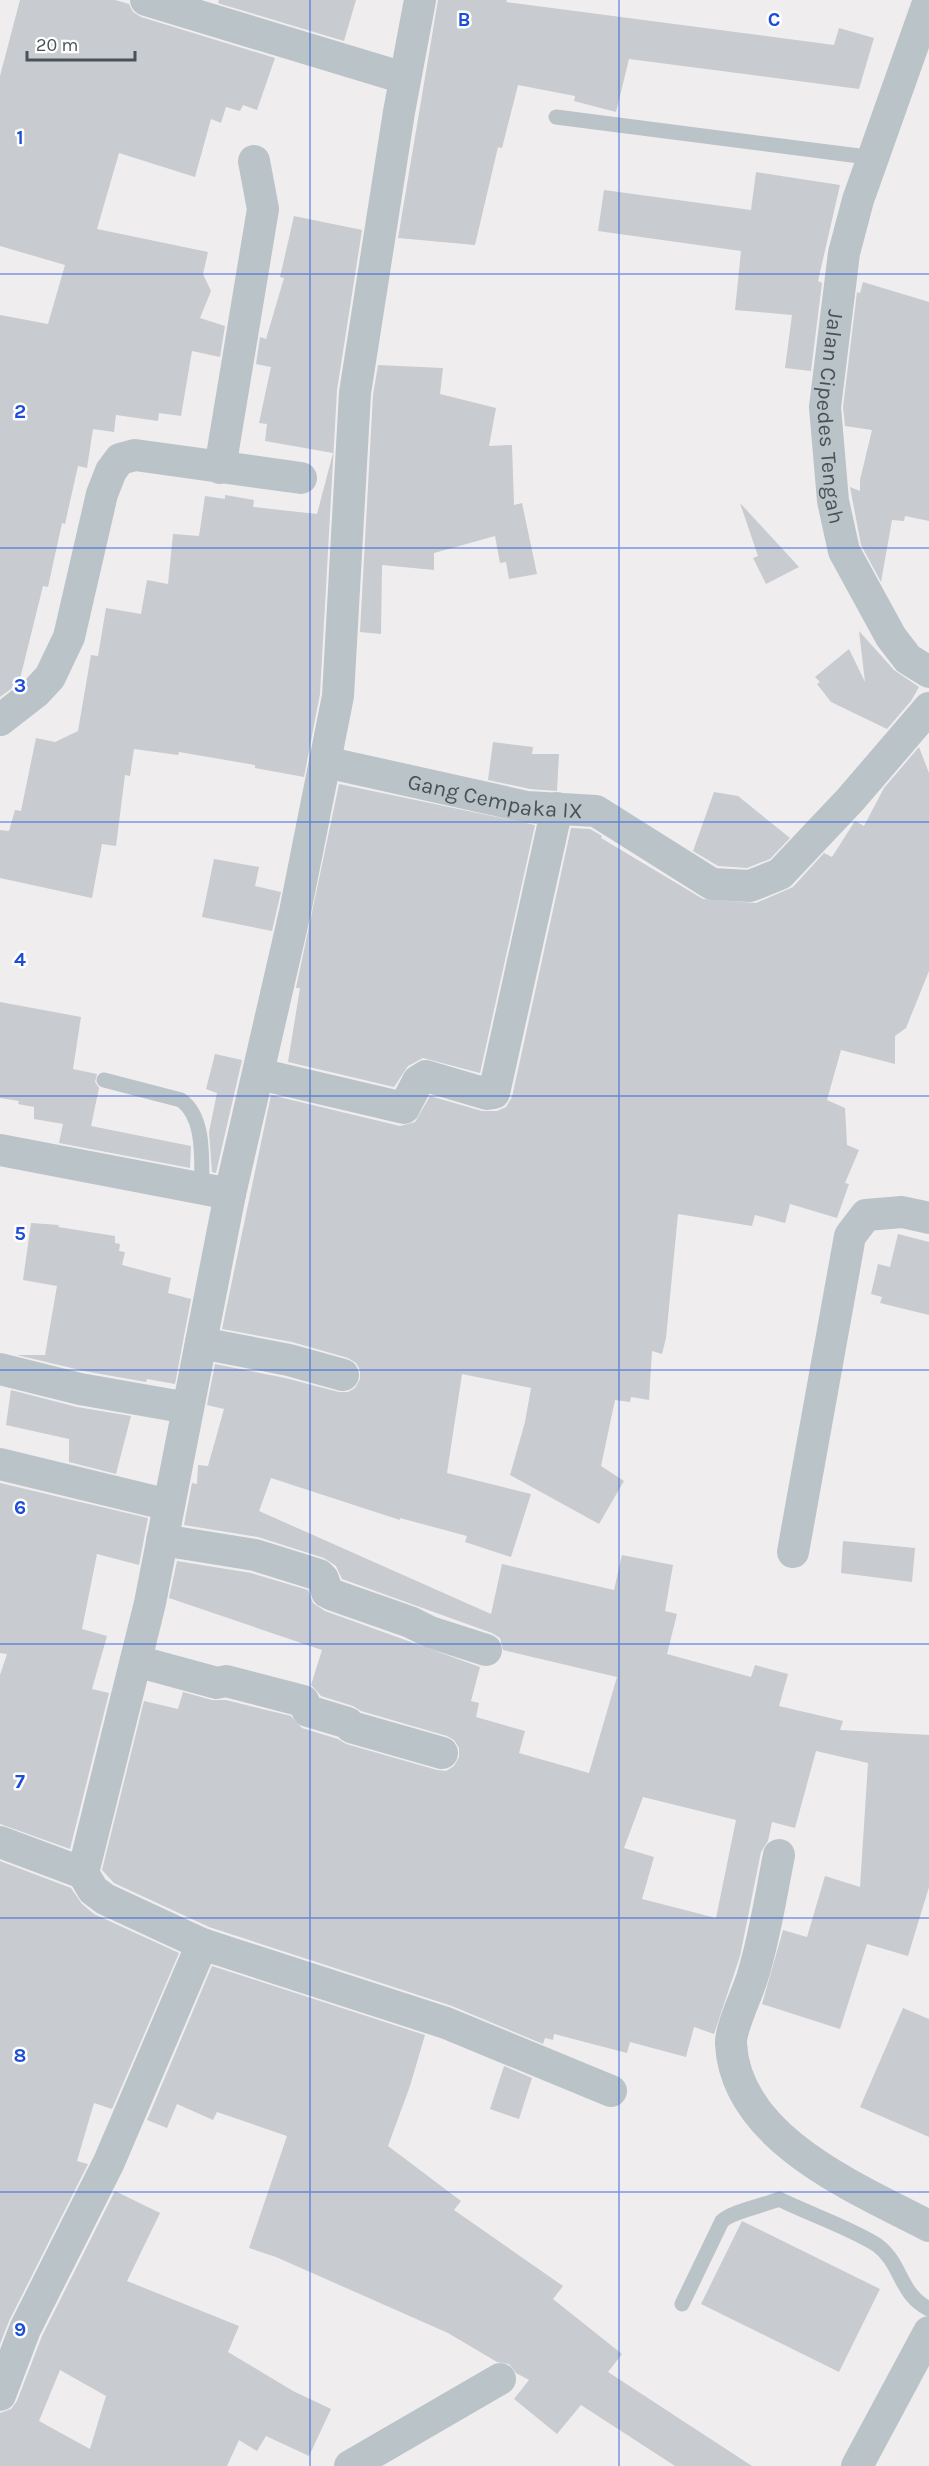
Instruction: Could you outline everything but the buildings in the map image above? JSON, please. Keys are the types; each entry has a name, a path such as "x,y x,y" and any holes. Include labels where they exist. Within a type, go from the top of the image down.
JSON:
{"street":[{"path":"146,0 404,78"},
{"path":"83,1873 136,1661 201,1343 216,1191 259,1074 325,762 341,661 347,499 355,393 404,78 420,0"},
{"name":"Jalan Cipedes Tengah","path":"929,0 875,158 858,200 844,254 825,407 833,501 844,551 891,637 908,659 929,672"},
{"path":"220,468 263,209 254,161"},
{"path":"0,720 36,692 50,677 69,637 102,494 115,464 120,459 135,455 301,478"},
{"name":"Gang Cempaka IX","path":"325,762 528,807 596,811 712,884 750,886 780,874 928,714"},
{"path":"259,1074 404,1108 418,1081 426,1076 491,1095 494,1093 557,808"},
{"path":"0,1150 216,1191"},
{"path":"793,1552 850,1236 866,1215 902,1212 929,1218"},
{"path":"201,1343 289,1360 343,1375"},
{"path":"0,1369 80,1389 188,1408"},
{"path":"0,1464 169,1505"},
{"path":"162,1540 255,1555 319,1575 323,1579 327,1593 486,1650"},
{"path":"136,1661 217,1683 226,1681 303,1701 308,1711 348,1723 351,1727 442,1753"},
{"path":"0,1842 83,1873 93,1890 105,1899 202,1944 446,2023 611,2091"},
{"path":"779,1855 756,1965 730,2042 746,2097 773,2129 834,2177 929,2226"},
{"path":"0,2395 25,2329 109,2162 202,1944"},
{"path":"858,2466 929,2332"},
{"path":"350,2466 500,2379"}],"lane":[{"path":"556,117 875,158"},
{"path":"104,1080 181,1100 189,1106 216,1191"},
{"path":"682,2304 722,2221 730,2213 754,2209 779,2199 877,2245 892,2259 901,2281 915,2302 929,2309"}]}
